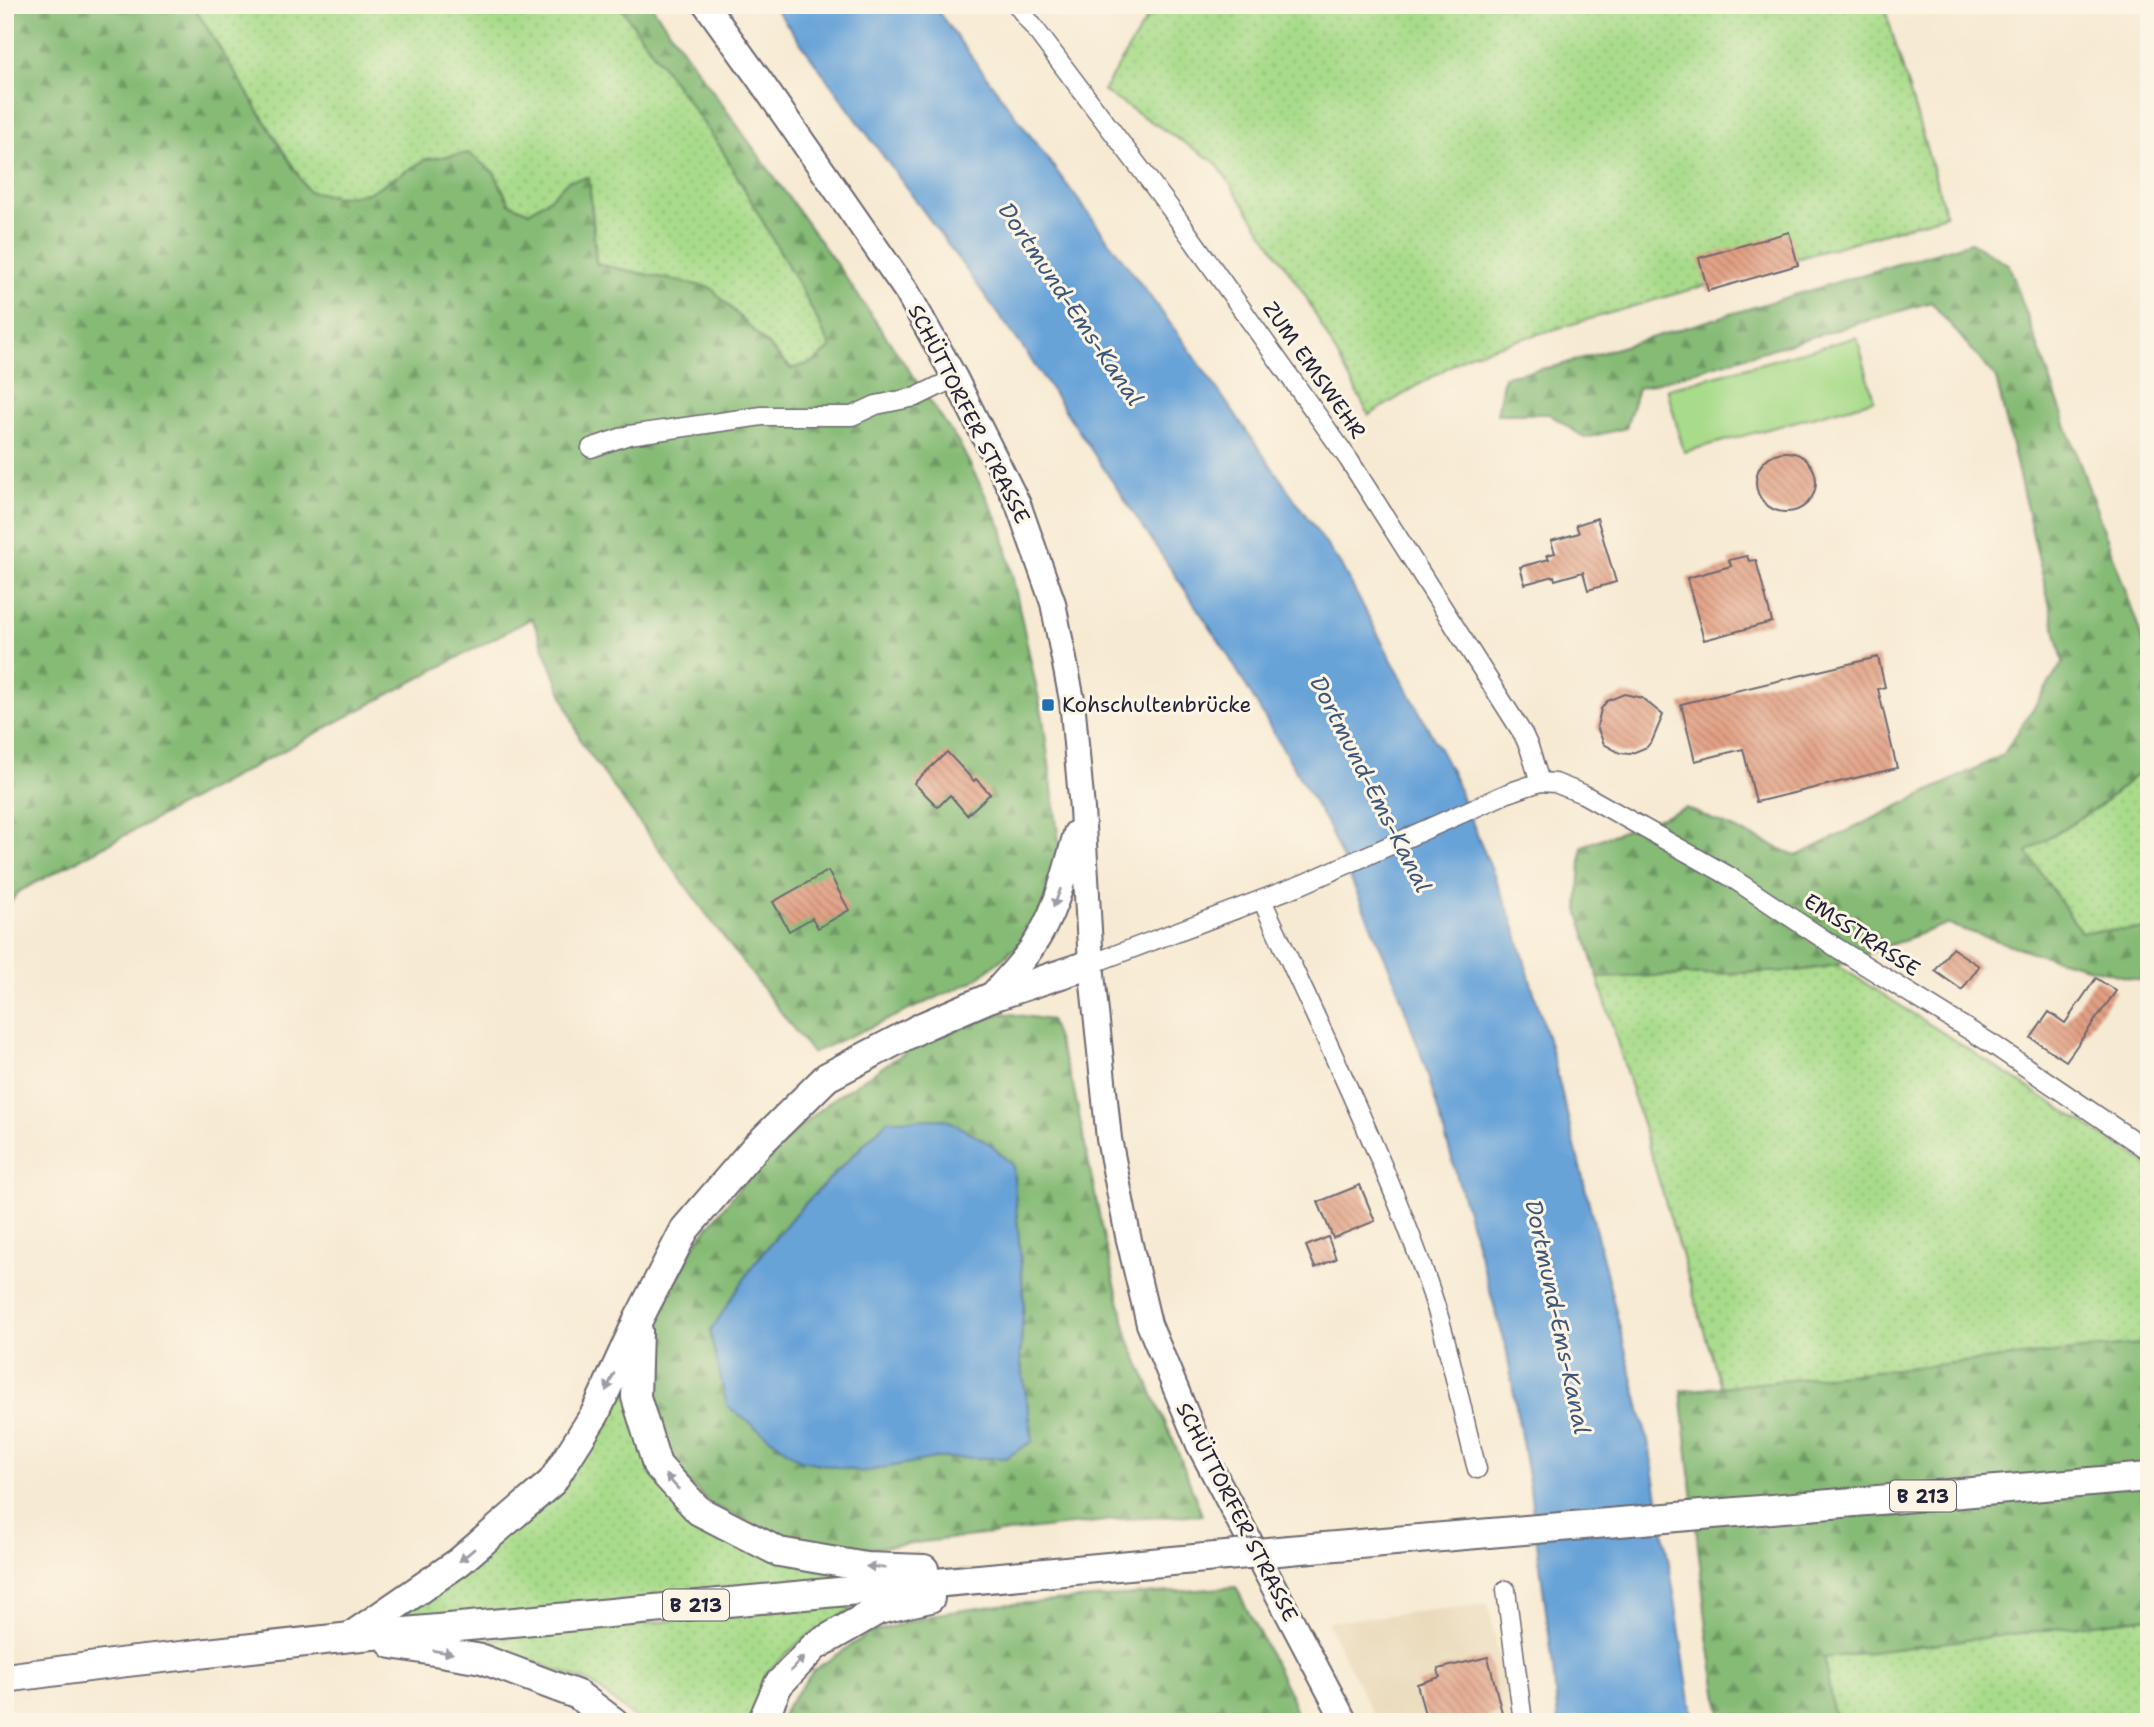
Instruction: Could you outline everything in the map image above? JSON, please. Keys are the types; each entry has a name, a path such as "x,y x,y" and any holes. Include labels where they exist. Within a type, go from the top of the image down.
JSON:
{"main road":[{"name":"SCHÜTTORFER STRASSE","path":"706,5 907,292 955,378 1018,504 1053,603 1072,700 1082,809 1091,964 1109,1139 1149,1324 1199,1446 1345,1722"},
{"path":"989,998 1030,951 1049,919 1061,887 1082,809"},
{"path":"351,1637 459,1562 552,1482 595,1414 638,1320 685,1229 754,1149 827,1077 924,1026 989,998 1091,964"},
{"path":"638,1320 636,1397 656,1465 699,1511 779,1552 866,1567 1042,1573"},
{"name":"B 213","path":"5,1678 351,1637 1478,1533 2149,1478"},
{"path":"762,1722 778,1685 815,1646 878,1610 1042,1573"},
{"path":"351,1637 482,1659 578,1695 614,1722"},
{"path":"1308,1649 1329,1722"}],"street":[{"name":"ZUM EMSWEHR","path":"1017,5 1170,208 1349,460 1523,734 1540,782"},
{"path":"591,448 629,435 762,416 852,416 876,405 916,397 955,378"},
{"path":"1091,964 1303,884 1508,793 1540,782"},
{"name":"EMSSTRASSE","path":"1540,782 1555,783 1584,794 1729,876 1995,1046 2149,1151"},
{"path":"1262,900 1406,1221 1445,1340 1477,1469"},
{"path":"1506,1590 1523,1722"}],"shaded area":[{"path":"1488,1604 1512,1722 1377,1722 1327,1622"}],"green space":[{"path":"5,5 193,5 308,191 338,197 368,193 427,159 469,153 495,174 509,203 529,212 549,199 568,181 589,177 596,264 711,288 791,369 814,362 831,347 800,287 721,148 619,5 651,5 842,272 960,445 1002,528 1043,718 1061,857 1043,908 1018,947 972,982 812,1053 582,744 532,618 18,892 5,911"},
{"path":"193,5 619,5 721,148 832,347 814,362 792,369 711,288 596,264 588,177 568,181 549,199 529,212 509,203 495,174 427,159 368,193 338,197 308,191"},
{"path":"1182,5 1884,5 1946,215 1470,354 1369,415 1305,295 1216,163 1103,91 1149,15"},
{"path":"1971,242 2009,265 2149,662 2149,725 2144,768 2101,805 2027,852 2081,932 2149,929 2149,983 2041,955 1946,924 1837,965 1797,971 1598,978 1578,910 1582,846 1686,808 1797,856 2003,755 2063,662 1996,378 1931,302 1638,388 1626,428 1585,438 1549,414 1497,414 1504,376 1557,366"},
{"path":"1857,337 1874,400 1684,452 1667,389"},
{"path":"2144,768 2149,768 2149,929 2081,932 2026,852 2101,805"},
{"path":"1837,965 2149,1165 2149,1344 1721,1387 1598,978 1797,971"},
{"path":"1003,1013 1050,1020 1073,1085 1105,1244 1129,1340 1178,1452 1202,1515 1122,1519 862,1549 790,1541 710,1504 669,1462 649,1406 652,1331 694,1245 762,1159 833,1099 920,1043","holes":["888,1120 1024,1302 1020,1356 1033,1441 1005,1458 935,1458 754,1264 795,1214"]},
{"path":"638,1322 698,1512 866,1568 1040,1573 354,1636 553,1482"},
{"path":"2149,1343 2149,1617 1824,1658 1835,1722 1722,1722 1708,1637 1681,1391"},
{"path":"1236,1587 1292,1699 1298,1722 780,1722 785,1709 814,1670 870,1633 936,1614 1000,1605"},
{"path":"866,1601 803,1639 766,1673 751,1722 640,1722 591,1683 518,1656 462,1642"},
{"path":"2149,1615 2149,1722 1835,1722 1823,1658"}],"water":[{"name":"Dortmund-Ems-Kanal","path":"773,5 933,5 1187,346 1342,567 1452,773 1513,922 1551,1049 1650,1450 1693,1722 1558,1722 1530,1489 1506,1347 1426,1069 1394,978 1327,824 1225,650 1024,349"},
{"path":"946,1119 990,1144 1013,1166 1024,1302 1020,1356 1033,1441 1005,1458 935,1458 863,1472 800,1460 727,1406 710,1332 754,1264 795,1214 888,1120"}],"building":[{"path":"1789,232 1798,265 1708,291 1699,258"},
{"path":"1786,452 1803,457 1811,465 1816,482 1811,499 1803,507 1786,512 1769,507 1761,499 1756,482 1761,465 1769,457"},
{"path":"1597,518 1616,582 1588,590 1583,572 1555,580 1554,576 1525,584 1520,567 1549,559 1547,555 1555,553 1551,541 1579,533 1576,525"},
{"path":"1747,556 1749,561 1756,560 1772,622 1704,640 1687,578 1731,566 1729,560"},
{"path":"1878,657 1885,687 1878,689 1897,768 1756,802 1743,749 1695,761 1681,704"},
{"path":"1624,694 1642,698 1663,715 1647,747 1630,754 1620,753 1604,744 1597,727 1601,709 1607,701"},
{"path":"947,752 990,794 967,815 950,795 938,807 914,783"},
{"path":"828,871 849,910 818,928 812,918 789,931 773,902"},
{"path":"1952,948 1979,966 1962,990 1935,971"},
{"path":"2096,978 2116,991 2066,1061 2031,1038 2049,1012 2065,1023"},
{"path":"1360,1185 1375,1221 1333,1238 1318,1202"},
{"path":"1328,1237 1336,1259 1315,1268 1306,1246"},
{"path":"1488,1657 1502,1713 1486,1717 1487,1722 1427,1722 1417,1684 1440,1677 1438,1669"}],"place":[{"name":"Kohschultenbrücke","path":"1048,705"}]}
